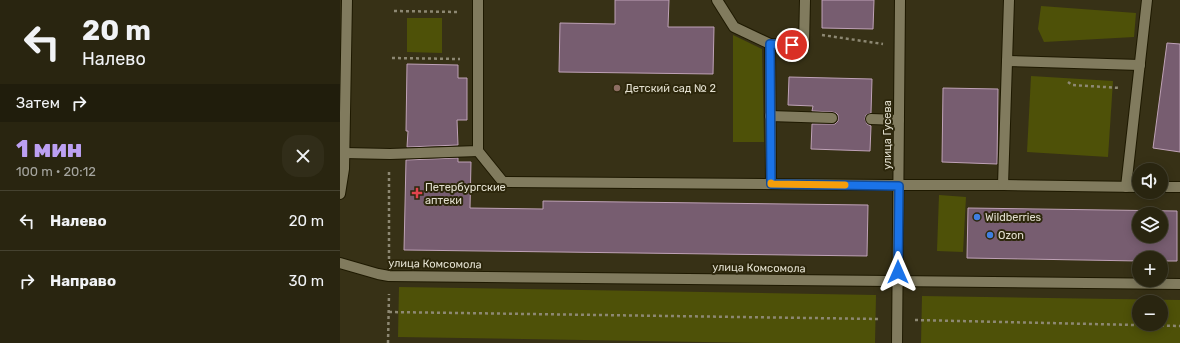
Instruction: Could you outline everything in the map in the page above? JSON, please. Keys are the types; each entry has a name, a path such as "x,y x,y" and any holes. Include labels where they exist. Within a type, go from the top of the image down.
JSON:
{"street":[{"path":"340,194 344,169 347,0"},
{"path":"478,0 478,152 503,182 1132,187"},
{"path":"717,0 734,27 770,44 804,45 804,0"},
{"name":"улица Гусева","path":"897,343 900,0"},
{"path":"1003,185 1009,0"},
{"path":"1126,187 1148,0"},
{"path":"770,44 771,184"},
{"path":"1007,61 1140,65"},
{"path":"770,116 832,118"},
{"path":"871,119 899,120"},
{"path":"344,153 390,154 478,152"},
{"path":"1168,187 1180,187"},
{"name":"улица Комсомола","path":"340,262 389,276 1180,284"}],"path":[{"path":"394,11 478,13"},
{"path":"804,32 890,45"},
{"path":"392,58 479,59"},
{"path":"388,343 390,154"},
{"path":"388,312 1180,326"}],"shaded area":[{"path":"1041,6 1136,13 1134,37 1044,42 1038,29"},
{"path":"407,18 442,18 442,53 407,52"},
{"path":"733,35 762,49 764,142 733,142"},
{"path":"1031,76 1113,81 1108,157 1027,152"},
{"path":"939,195 966,197 963,252 937,251"},
{"path":"399,287 876,295 875,343 762,343 398,337"},
{"path":"922,296 1132,299 1132,331 1168,331 1168,300 1180,300 1180,343 921,343"}],"building":[{"path":"615,0 669,0 668,27 714,27 713,74 559,72 560,23 615,24"},
{"path":"822,0 874,0 873,29 822,28"},
{"path":"1167,43 1180,44 1180,152 1153,148"},
{"path":"407,64 458,65 458,78 467,78 467,120 457,120 458,145 407,147"},
{"path":"789,77 872,79 871,113 866,115 865,119 867,124 871,126 870,151 811,149 812,124 835,124 838,121 838,115 832,112 812,111 813,106 788,105"},
{"path":"943,88 998,89 997,164 942,162"},
{"path":"458,158 458,162 471,162 470,208 543,209 543,201 868,205 867,256 404,250 406,160"},
{"path":"968,208 1132,210 1132,243 1168,243 1168,211 1177,211 1177,261 1168,261 1168,251 1132,251 1132,261 967,258"}],"slow traffic":[{"path":"771,183 845,185"}],"place":[{"name":"Детский сад № 2","path":"617,88"},
{"name":"Петербургские аптеки","path":"417,193"},
{"name":"Wildberries","path":"977,217"},
{"name":"Ozon","path":"990,235"}],"route":[{"path":"792,45 770,44 771,184 899,186 898,272"}]}
